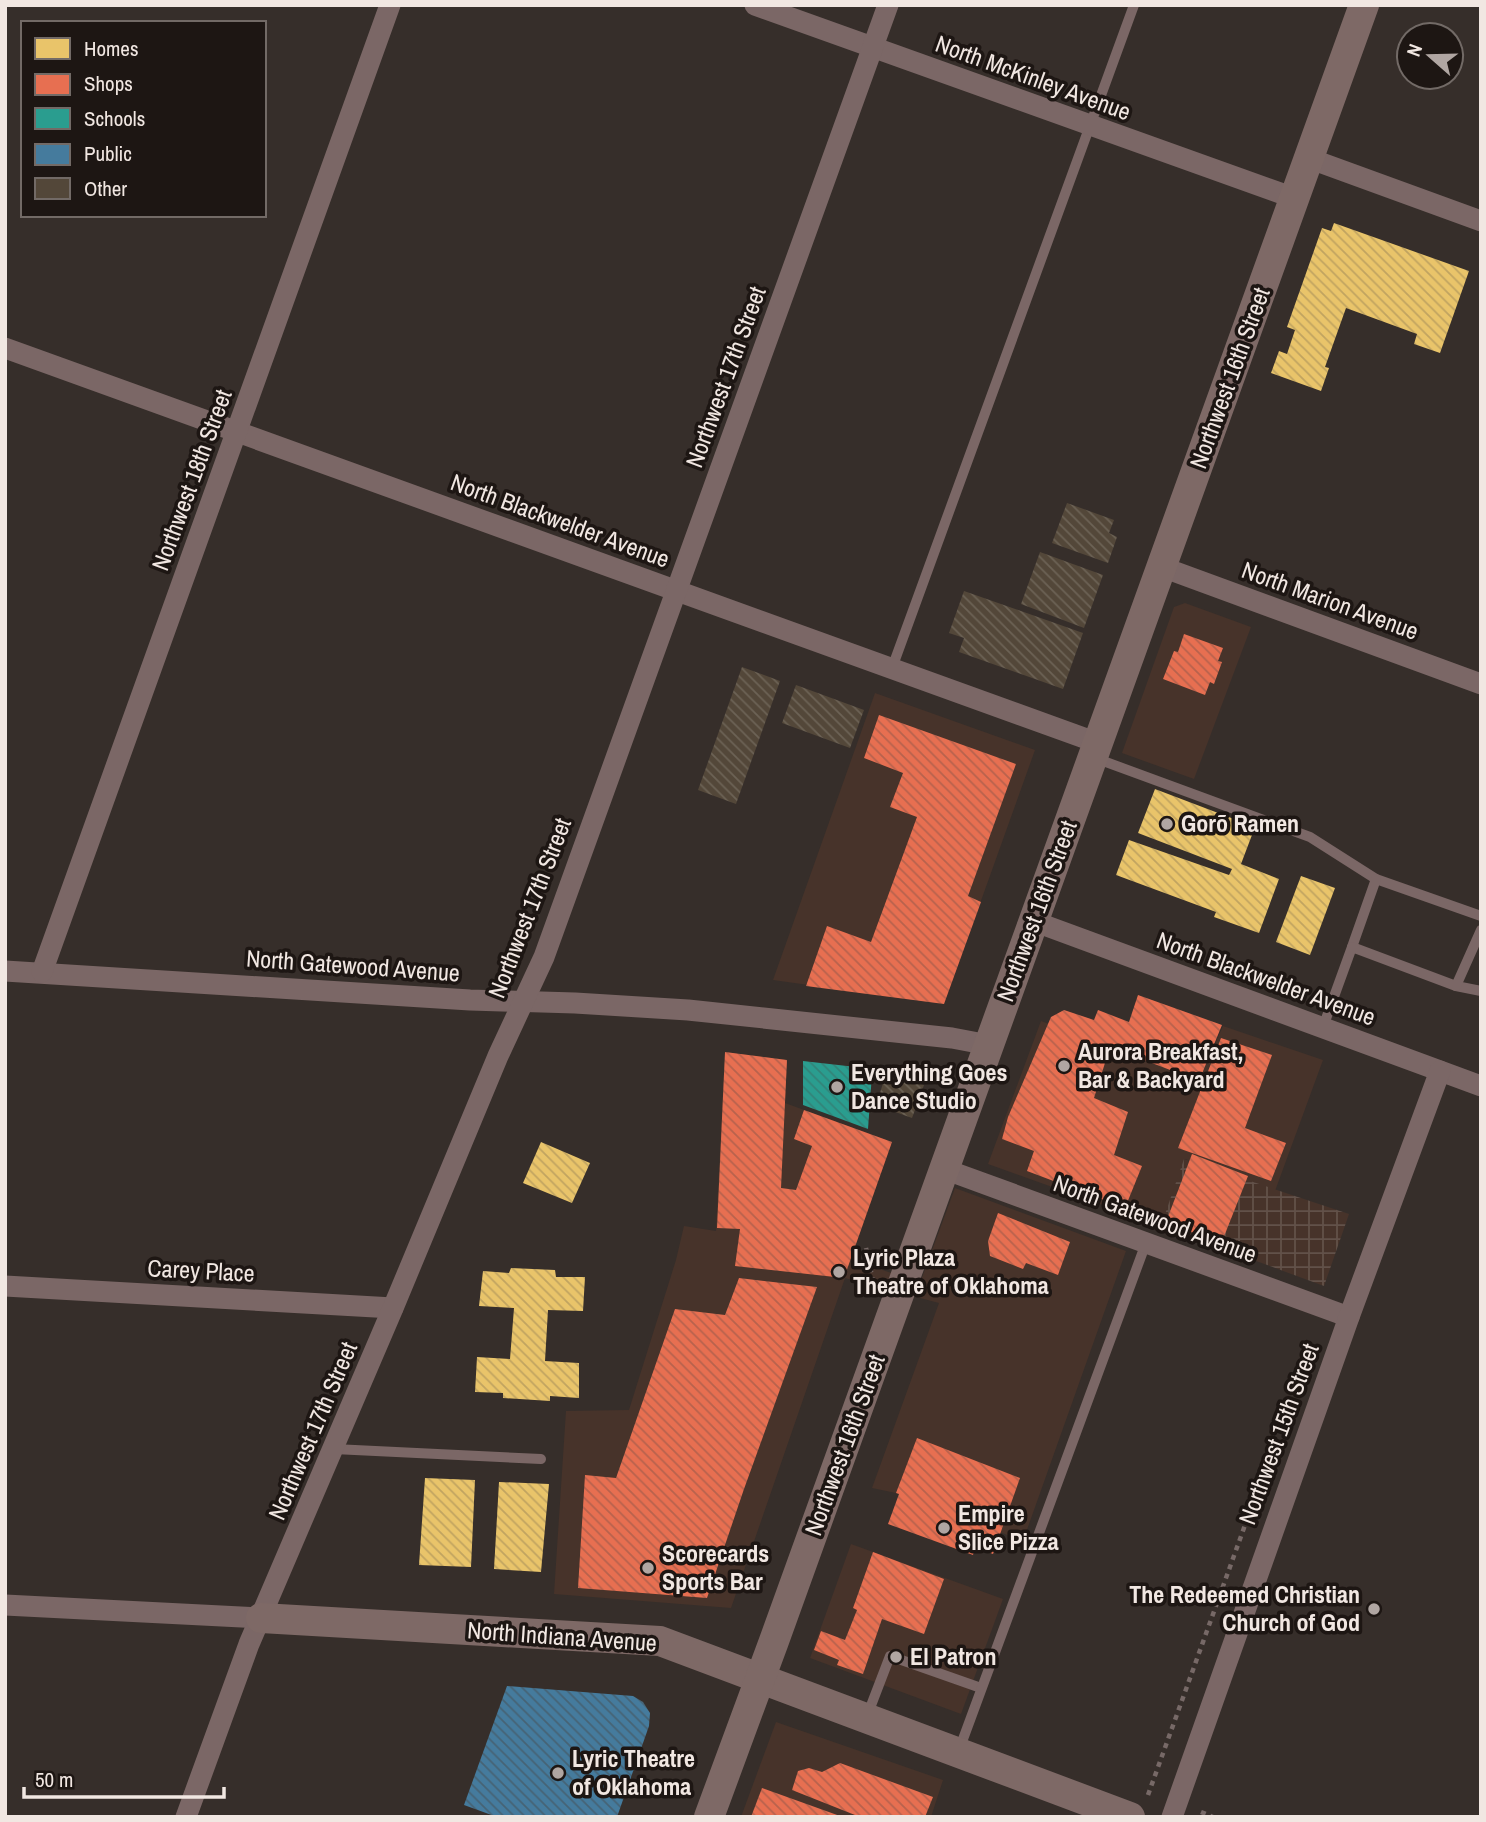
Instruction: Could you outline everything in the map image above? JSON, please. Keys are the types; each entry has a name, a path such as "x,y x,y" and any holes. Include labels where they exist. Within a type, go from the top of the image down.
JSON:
{"street":[{"name":"Northwest 18th Street","path":"42,972 390,5"},
{"name":"North McKinley Avenue","path":"755,5 1294,198"},
{"name":"Northwest 17th Street","path":"186,1817 249,1644 544,957 888,5"},
{"name":"Northwest 16th Street","path":"709,1817 1364,5"},
{"path":"1308,158 1481,221"},
{"name":"North Blackwelder Avenue","path":"5,348 892,668 1095,750"},
{"name":"North Marion Avenue","path":"1162,567 1481,684"},
{"name":"North Blackwelder Avenue","path":"1033,921 1481,1086"},
{"name":"North Gatewood Avenue","path":"5,971 613,1005 770,1017 952,1038 989,1045"},
{"name":"Northwest 15th Street","path":"1172,1817 1349,1317 1440,1070"},
{"name":"North Gatewood Avenue","path":"944,1169 1349,1317"},
{"name":"Carey Place","path":"5,1286 393,1308"},
{"name":"North Indiana Avenue","path":"5,1605 660,1641 958,1752 1140,1806"}],"lane":[{"path":"892,668 1134,5"},
{"path":"1095,750 1310,837 1376,879 1481,916"},
{"path":"1323,1027 1376,879"},
{"path":"1456,986 1481,930"},
{"path":"1352,947 1456,986 1481,991"},
{"path":"958,1752 1146,1243"},
{"path":"334,1449 541,1459"},
{"path":"866,1718 890,1656 981,1688"}],"path":[{"path":"870,1100 886,1103"},
{"path":"866,1248 873,1281"},
{"path":"1140,1806 1249,1514"},
{"path":"1201,1812 1213,1817"}],"shaded area":[{"path":"1185,603 1251,627 1194,779 1122,753 1174,607"},
{"path":"875,693 1035,750 944,1004 773,980"},
{"path":"1041,1021 1199,1080 1223,1026 1323,1060 1275,1191 1185,1159 1161,1226 988,1164"},
{"path":"725,1052 787,1060 785,1103 892,1142 851,1259 920,1283 955,1188 1126,1251 1023,1541 896,1493 872,1488 939,1303 845,1278 731,1608 554,1594 566,1411 629,1410 684,1226 716,1231"},
{"path":"1184,1159 1349,1214 1324,1286 1161,1226"},
{"path":"851,1544 1003,1599 961,1714 810,1658"},
{"path":"776,1722 943,1780 931,1817 741,1817"}],"building: Homes":[{"path":"1334,223 1469,271 1440,353 1414,344 1417,334 1346,308 1325,367 1329,368 1321,391 1271,373 1279,351 1287,354 1295,330 1287,327 1322,228 1331,231"},
{"path":"1155,789 1255,827 1241,864 1279,879 1259,933 1214,917 1216,912 1116,875 1129,840 1229,875 1232,869 1138,833"},
{"path":"1301,876 1335,888 1310,955 1276,942"},
{"path":"541,1142 590,1163 572,1203 523,1183"},
{"path":"511,1268 555,1270 556,1277 585,1277 583,1311 548,1310 545,1361 579,1363 579,1398 550,1396 550,1401 503,1398 503,1393 475,1392 477,1357 510,1359 514,1308 479,1306 483,1271 509,1273"},
{"path":"425,1478 475,1480 471,1567 419,1565"},
{"path":"499,1482 549,1484 541,1572 494,1569"}],"building: Shops":[{"path":"1184,634 1223,648 1218,661 1222,662 1214,684 1210,682 1205,695 1163,679 1174,651 1178,652"},
{"path":"879,715 1016,764 968,896 981,902 944,1004 806,986 827,926 871,942 917,817 890,807 903,773 864,758"},
{"path":"1138,995 1222,1025 1199,1081 1110,1047 1094,1098 1128,1112 1114,1155 1142,1166 1125,1208 1027,1171 1034,1151 1002,1139 1008,1117 1051,1017 1064,1010 1094,1020 1098,1010 1129,1022"},
{"path":"1221,1038 1272,1055 1245,1128 1286,1143 1271,1181 1178,1148"},
{"path":"725,1052 787,1060 781,1188 796,1190 812,1146 794,1139 804,1110 892,1142 844,1278 735,1266 740,1229 717,1228"},
{"path":"1192,1154 1248,1176 1221,1244 1166,1222"},
{"path":"998,1213 1070,1242 1058,1275 1026,1263 1023,1269 990,1256 988,1241"},
{"path":"739,1278 817,1287 707,1598 578,1588 585,1475 616,1478 675,1309 725,1315"},
{"path":"917,1438 1020,1478 993,1554 975,1547 973,1555 888,1524 899,1494 896,1493"},
{"path":"873,1552 944,1579 924,1634 882,1619 863,1674 837,1665 839,1660 814,1650 821,1631 845,1640 857,1610 853,1608"},
{"path":"840,1763 933,1797 925,1817 860,1817 792,1790 798,1771 809,1768 822,1772"},
{"path":"762,1788 840,1816 840,1817 751,1817"}],"building: Schools":[{"name":"Everything Goes Dance Studio","path":"803,1061 856,1067 872,1074 868,1129 803,1105"}],"building: Public":[{"path":"507,1686 633,1696 643,1702 650,1713 649,1726 617,1817 497,1817 464,1805"}],"building: Other":[{"path":"1067,503 1114,520 1109,533 1117,537 1108,563 1052,543"},
{"path":"1040,552 1103,575 1084,628 1021,604"},
{"path":"964,591 1083,633 1063,689 959,652 964,638 949,633"},
{"path":"742,667 780,681 736,804 698,790"},
{"path":"796,685 864,710 850,748 782,723"},
{"path":"887,1071 924,1085 912,1118 876,1105"}],"place":[{"name":"Gorõ Ramen","path":"1167,824"},
{"name":"Aurora Breakfast, Bar & Backyard","path":"1064,1066"},
{"name":"Everything Goes Dance Studio","path":"837,1087"},
{"name":"Lyric Plaza Theatre of Oklahoma","path":"839,1272"},
{"name":"Empire Slice Pizza","path":"944,1528"},
{"name":"Scorecards Sports Bar","path":"648,1568"},
{"name":"The Redeemed Christian Church of God","path":"1374,1609"},
{"name":"El Patron","path":"896,1657"},
{"name":"Lyric Theatre of Oklahoma","path":"558,1773"}]}
